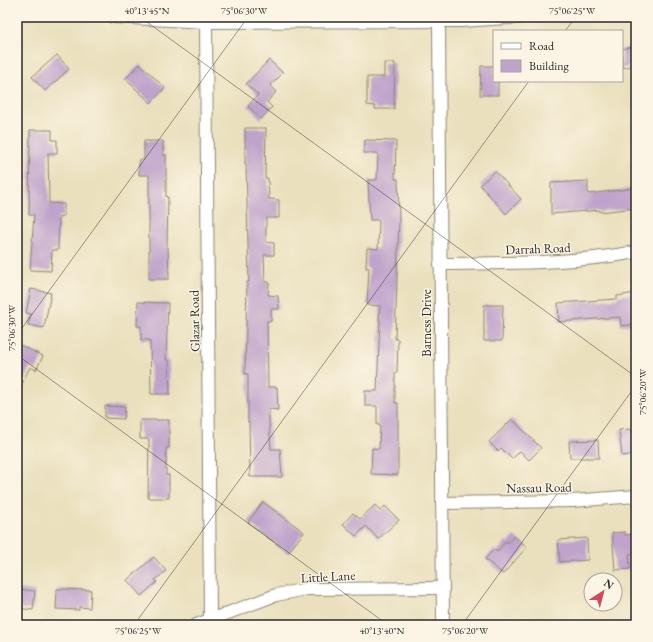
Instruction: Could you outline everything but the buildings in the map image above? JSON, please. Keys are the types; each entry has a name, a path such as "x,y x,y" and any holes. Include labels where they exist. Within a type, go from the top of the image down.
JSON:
{"street":[{"path":"113,17 206,22 439,21 522,17"},
{"name":"Barness Drive","path":"439,21 443,625"},
{"name":"Glazar Road","path":"206,22 210,620"},
{"name":"Darrah Road","path":"440,264 583,260 636,252"},
{"name":"Nassau Road","path":"442,503 572,501 636,496"},
{"name":"Little Lane","path":"196,625 276,596 307,589 443,588"}]}
